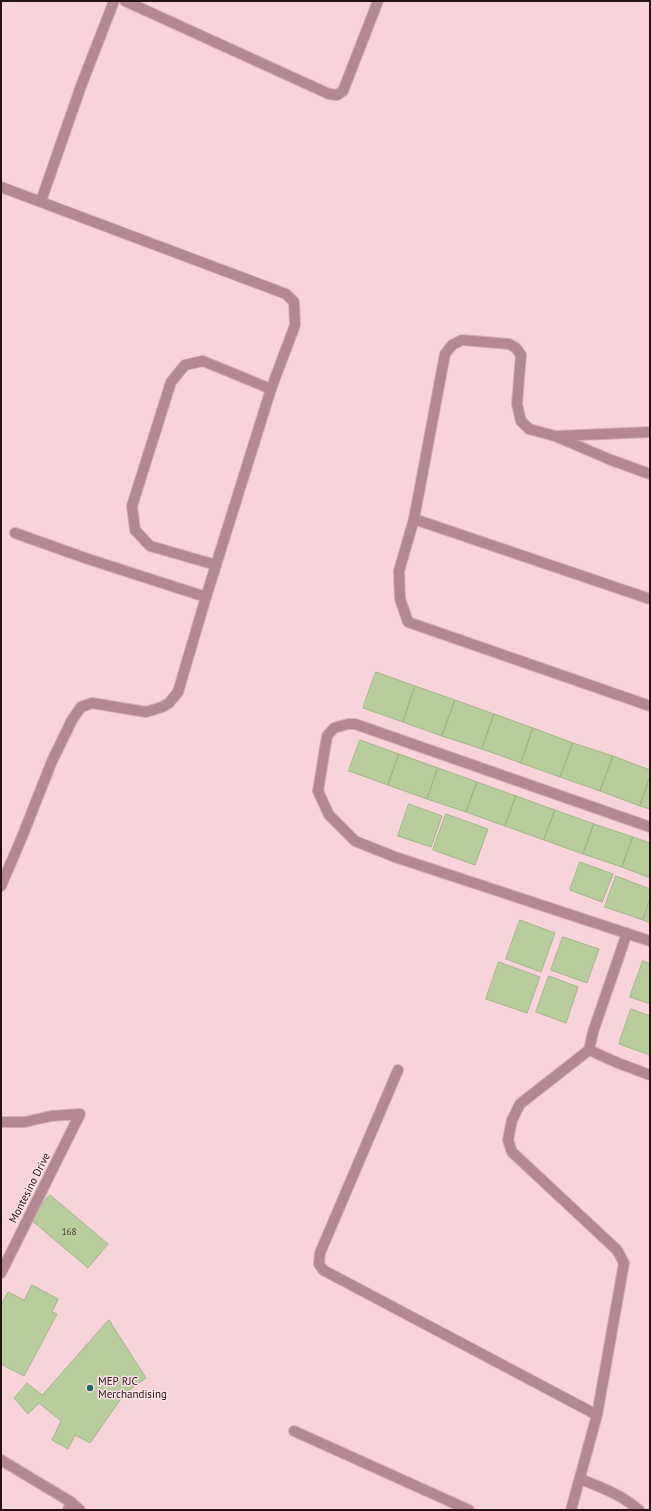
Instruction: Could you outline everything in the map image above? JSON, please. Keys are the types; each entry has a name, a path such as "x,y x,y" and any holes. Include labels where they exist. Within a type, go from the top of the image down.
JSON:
{"street":[{"path":"41,201 81,86 114,1"},
{"path":"125,1 329,94 337,95 343,91 378,1"},
{"path":"1,187 286,294 294,302 295,325 271,389 178,692 169,703 162,708 146,712 92,703 81,707 52,761 1,886"},
{"path":"650,474 611,460 555,436 529,429 521,421 517,404 522,355 516,348 509,344 462,340 452,345 445,354 414,519 399,571 400,599 408,622 650,706"},
{"path":"216,565 150,546 135,530 132,506 171,382 185,365 203,361 271,389"},
{"path":"555,436 650,432"},
{"path":"414,519 650,599"},
{"path":"15,533 88,559 206,597"},
{"path":"650,827 355,724 348,724 334,728 327,736 318,791 329,815 355,841 395,857 627,932 650,941"},
{"path":"571,1510 597,1416 624,1263 617,1250 512,1152 508,1140 512,1120 520,1104 589,1050 593,1032 627,932"},
{"path":"589,1050 650,1075"},
{"path":"398,1070 320,1253 319,1264 323,1270 597,1416"},
{"name":"Montesino Drive","path":"1,1122 25,1122 51,1116 80,1114 1,1273"},
{"path":"294,1431 469,1510"},
{"path":"1,1460 70,1506 80,1510"},
{"path":"580,1479 611,1491 630,1502 639,1510"}],"building":[{"path":"376,672 415,686 403,722 363,708"},
{"path":"415,686 455,700 442,736 403,722"},
{"path":"455,700 494,714 482,749 442,736"},
{"path":"494,714 533,728 521,763 482,749"},
{"path":"533,728 573,743 560,777 521,763"},
{"path":"360,740 399,754 388,785 349,771"},
{"path":"573,743 613,756 600,791 560,777"},
{"path":"399,754 438,768 427,799 388,785"},
{"path":"613,756 650,770 650,776 640,806 600,791"},
{"path":"438,768 477,782 466,812 427,799"},
{"path":"650,776 650,809 640,806"},
{"path":"477,782 516,796 505,826 466,812"},
{"path":"516,796 555,810 544,840 505,826"},
{"path":"409,804 442,816 431,847 398,836"},
{"path":"555,810 594,824 583,854 544,840"},
{"path":"446,814 488,829 475,865 433,850"},
{"path":"594,824 633,837 622,867 583,854"},
{"path":"633,837 650,843 650,878 622,867"},
{"path":"580,862 613,874 602,902 570,890"},
{"path":"616,876 650,889 650,899 643,920 605,907"},
{"path":"650,899 650,923 643,920"},
{"path":"520,920 555,933 541,972 506,959"},
{"path":"563,937 599,949 587,983 551,970"},
{"path":"643,961 650,964 650,1004 630,997"},
{"path":"499,962 540,977 527,1013 486,999"},
{"path":"549,976 578,987 566,1023 536,1012"},
{"path":"631,1009 650,1016 650,1055 619,1044"},
{"path":"50,1195 108,1244 88,1268 30,1219"},
{"path":"32,1285 58,1299 52,1312 57,1314 24,1376 1,1364 1,1305 8,1292 24,1300"},
{"name":"MEP RJC Merchandising","path":"109,1320 146,1378 125,1393 90,1443 75,1435 68,1449 52,1440 61,1421 39,1403 28,1414 14,1398 27,1383 42,1395"}],"place":[{"name":"MEP RJC Merchandising","path":"90,1388"}]}
